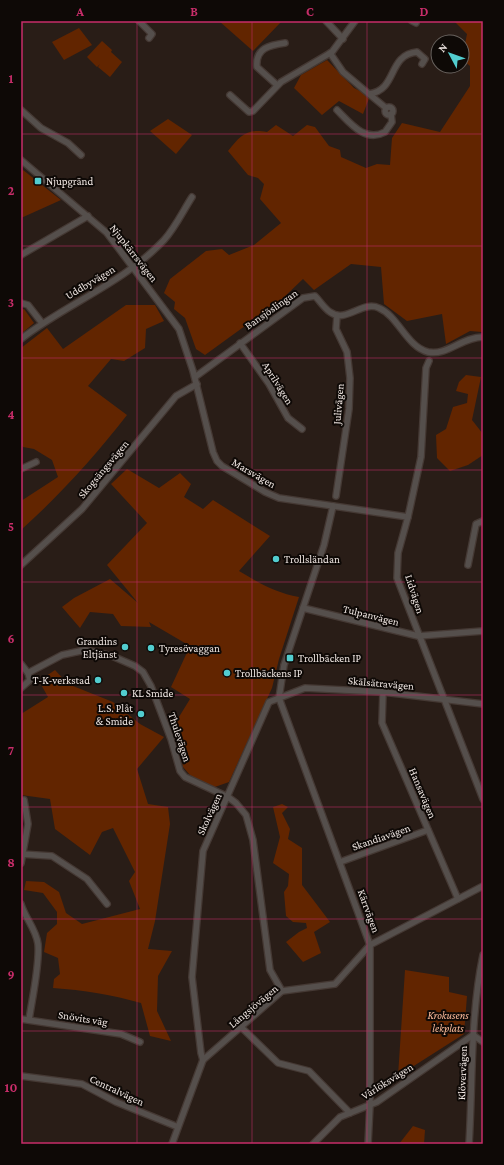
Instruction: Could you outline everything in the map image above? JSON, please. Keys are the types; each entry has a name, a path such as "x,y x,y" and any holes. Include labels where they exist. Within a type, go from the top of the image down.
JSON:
{"street":[{"path":"138,21 152,34 149,38"},
{"path":"326,21 343,39"},
{"path":"230,95 249,112 253,111 277,85 330,53 343,39 354,21"},
{"path":"277,85 257,67 257,58 262,49 267,46 285,43"},
{"path":"369,94 381,91 390,79 396,64 406,55 418,52 425,58 422,64"},
{"path":"330,53 343,72 386,108 386,113 391,114 392,122 385,132 370,135 362,133 337,110"},
{"path":"21,110 41,128 68,143 81,156"},
{"name":"Njupkärrsvägen","path":"21,160 107,233 179,329 197,384"},
{"name":"Uddbyvägen","path":"21,339 42,323 133,267 164,240 192,197"},
{"path":"21,255 88,216"},
{"name":"Bansjöslingan","path":"195,377 303,298 315,296 329,312 337,316"},
{"path":"21,304 28,306 42,323"},
{"path":"337,316 346,315 365,307 377,306 386,311 409,338 428,352 442,352 473,337 483,337"},
{"name":"Julivägen","path":"336,496 349,409 350,378 347,352 336,329 337,316"},
{"name":"Aprilvägen","path":"240,343 269,384 288,418 302,429"},
{"name":"Lidvägen","path":"429,361 426,368 421,458 408,517 398,553 397,578 418,636 483,799"},
{"name":"Marsvägen","path":"197,384 213,452 222,466 265,492 279,498 408,517"},
{"name":"Skogsängsvägen","path":"21,565 82,509 176,396 197,384"},
{"path":"21,469 36,462"},
{"path":"279,698 284,664 324,545 333,506"},
{"path":"468,565 476,524 483,521"},
{"name":"Tulpanvägen","path":"304,608 418,636 483,631"},
{"name":"Thulevägen","path":"28,673 62,655 85,650 112,656 135,666 143,672 154,691 171,739 180,771 185,777 228,797 236,803 246,815 253,840 270,970 282,991"},
{"path":"21,664 28,673 30,680 21,688"},
{"name":"Skälsätravägen","path":"279,698 305,688 383,692 483,704"},
{"name":"Hansavägen","path":"383,692 382,723 458,899"},
{"name":"Skolvägen","path":"203,1060 200,1053 192,978 203,851 269,702 279,698"},
{"name":"Kärrvägen","path":"279,698 370,945 370,1105 368,1144"},
{"path":"21,863 28,824 24,800"},
{"name":"Skandiavägen","path":"340,862 428,830"},
{"path":"22,854 52,856 87,880 106,904"},
{"name":"Långsjövägen","path":"203,1060 242,1028 282,991 335,984 370,945 483,886"},
{"path":"21,904 31,924 38,944 36,981 29,1020"},
{"name":"Klövervägen","path":"469,1144 473,1035 478,976 483,955"},
{"name":"Snövits väg","path":"21,1019 121,1034 140,1042"},
{"path":"242,1028 278,1063 308,1071 350,1113"},
{"path":"473,1035 483,1042"},
{"name":"Vårlöksvägen","path":"313,1144 340,1117 370,1105 473,1035"},
{"path":"172,1144 203,1060"},
{"name":"Centralvägen","path":"21,1076 82,1084 116,1102 178,1127"}],"green space":[{"path":"219,21 282,21 253,51"},
{"path":"454,21 483,21 482,332 470,331 446,344 442,314 407,321 384,304 381,267 351,264 314,290 303,279 281,300 205,355 196,349 185,318 174,309 175,302 164,293 170,279 206,251 222,249 229,255 254,245 281,223 260,199 264,184 258,178 248,175 228,151 236,141 244,134 249,132 267,132 276,125 293,136 307,125 315,127 329,146 340,150 341,157 366,168 377,164 390,165 392,138 402,123 440,132 470,86 470,34 467,34"},
{"path":"79,28 92,45 64,60 52,42"},
{"path":"102,41 122,62 110,77 98,67 100,64 97,67 87,57"},
{"path":"327,60 354,88 370,96 363,114 339,101 322,115 294,88 301,75"},
{"path":"168,119 192,135 176,154 150,131"},
{"path":"23,170 61,200 21,218 21,172"},
{"path":"126,305 155,305 164,321 146,329 145,348 124,361 111,359 88,386 127,415 77,475 21,530 21,501 58,477 52,460 34,449 23,447 21,444 21,348 47,328 63,349"},
{"path":"24,309 34,323 21,334 21,310"},
{"path":"466,375 481,377 472,420 483,434 483,455 468,465 450,471 437,458 436,435 446,429 453,407 467,403 468,394 456,391 459,382"},
{"name":"Trollbäckens IP","path":"127,469 159,488 180,473 191,484 184,497 203,509 213,500 270,536 239,571 275,590 299,597 279,659 272,688 229,782 212,788 190,775 183,767 174,725 190,699 171,687 190,646 149,622 151,627 121,626 113,614 90,612 80,628 62,607 74,598 110,579 138,603 107,565 147,523 111,484"},
{"path":"55,670 68,684 113,702 140,724 164,737 137,769 148,804 168,807 170,824 155,921 148,949 172,951 158,976 157,1011 171,1041 150,1036 141,1003 98,993 53,988 54,979 60,974 58,958 44,952 47,933 57,924 57,912 43,893 24,890 26,881 44,882 59,892 66,913 82,924 140,909 129,881 135,872 113,828 102,832 90,855 55,829 50,799 21,795 21,714 48,697 39,681"},
{"path":"282,804 288,807 282,813 290,829 288,839 302,848 302,885 330,922 314,932 321,953 303,962 286,942 307,928 306,923 293,922 286,916 284,892 288,886 289,874 273,863 280,837 273,807"},
{"name":"Krokusens lekplats","path":"405,970 449,977 449,992 467,996 464,1034 398,1076"},
{"path":"413,1126 425,1130 424,1144 399,1144"}],"place":[{"name":"Njupgränd","path":"38,181"},
{"name":"Trollsländan","path":"276,559"},
{"name":"Grandins Eltjänst","path":"125,647"},
{"name":"Tyresövaggan","path":"151,648"},
{"name":"Trollbäcken IP","path":"290,658"},
{"name":"Trollbäckens IP","path":"227,673"},
{"name":"T-K-verkstad","path":"98,680"},
{"name":"KL Smide","path":"124,693"},
{"name":"L.S. Plåt & Smide","path":"141,714"}]}
